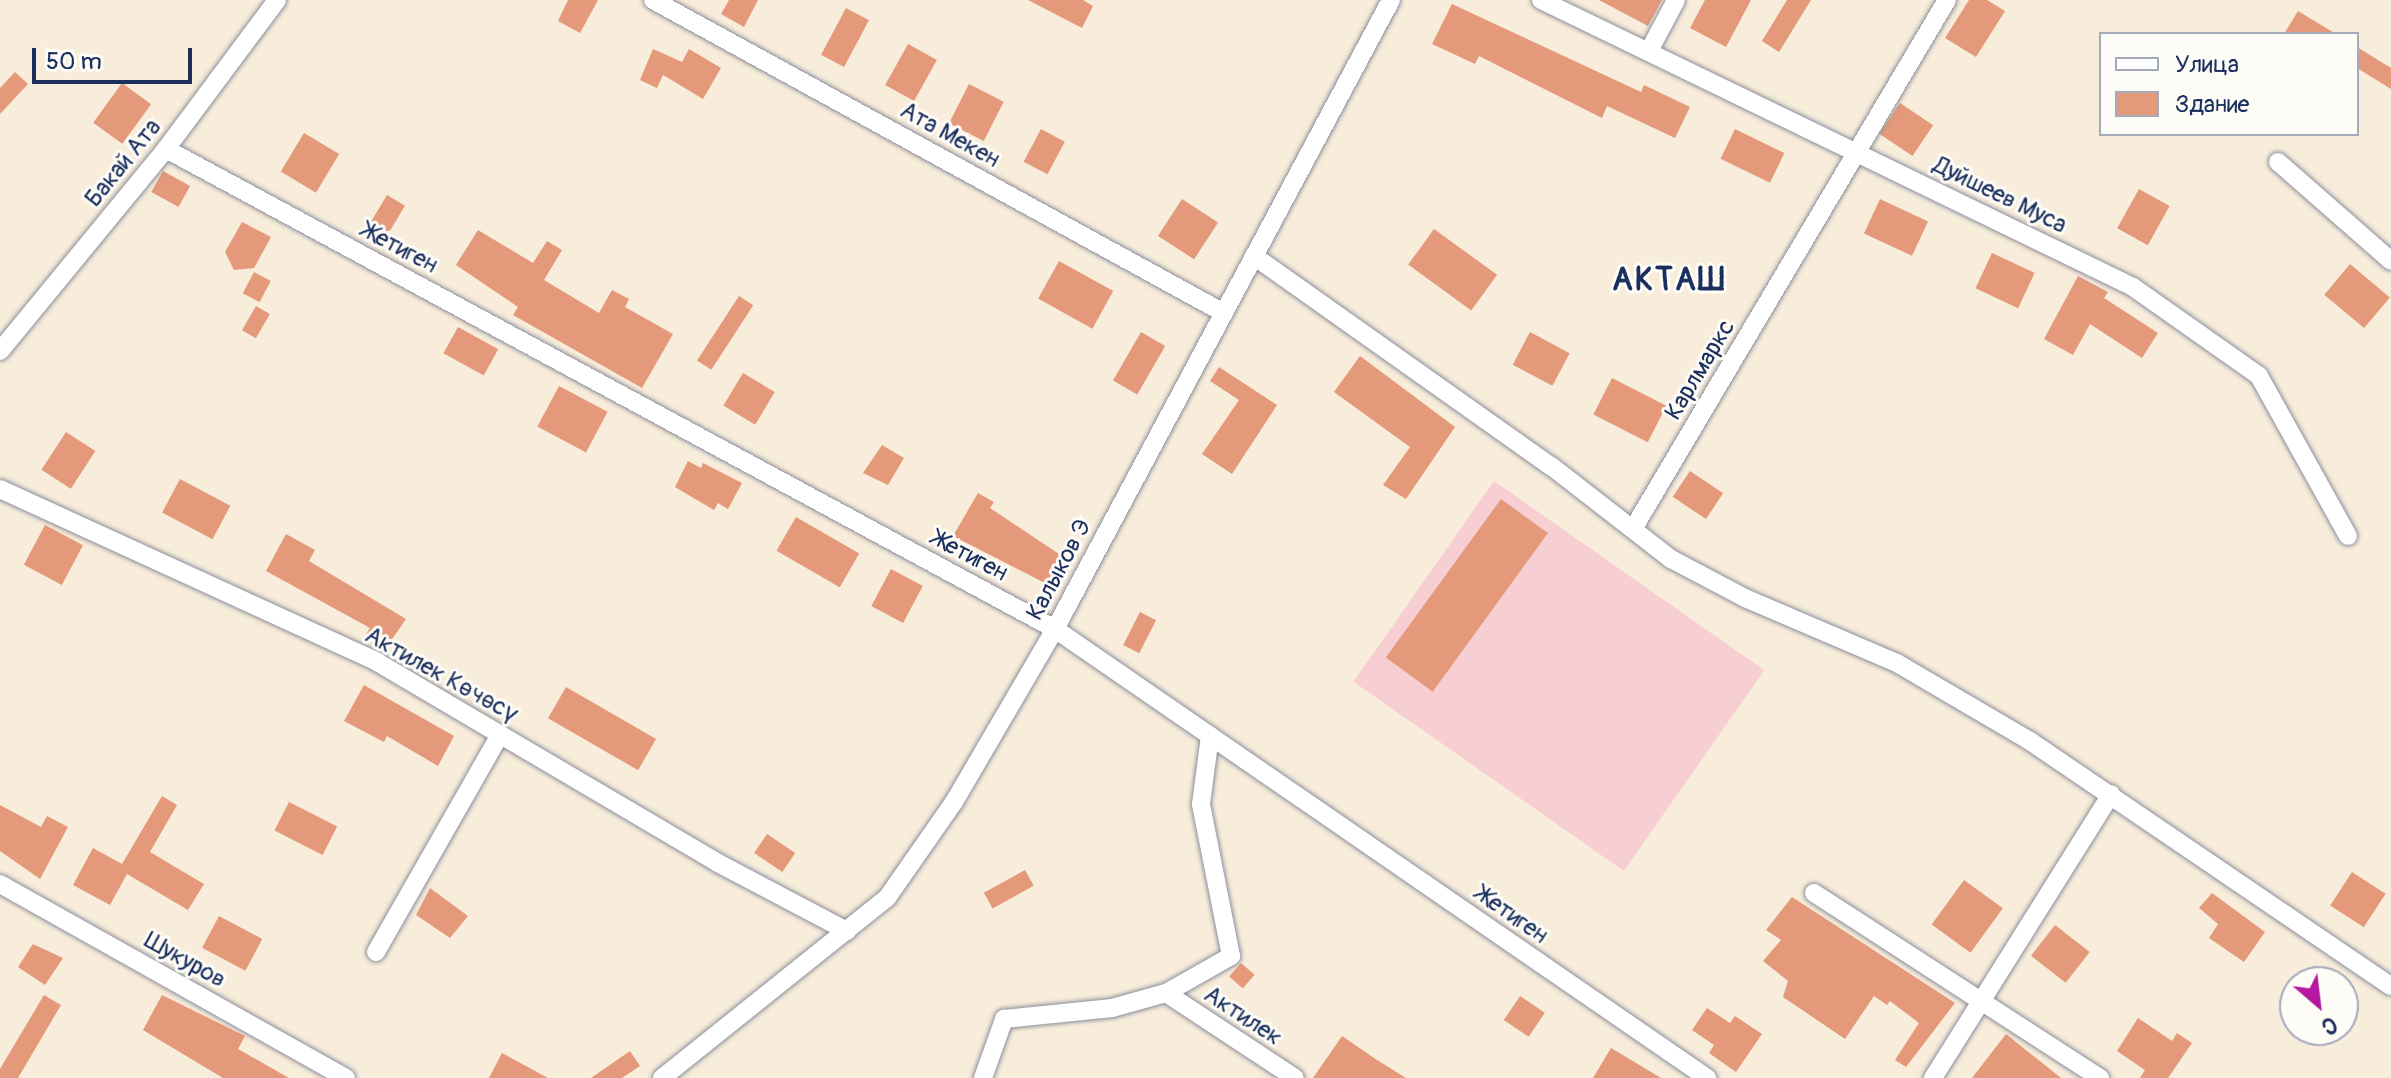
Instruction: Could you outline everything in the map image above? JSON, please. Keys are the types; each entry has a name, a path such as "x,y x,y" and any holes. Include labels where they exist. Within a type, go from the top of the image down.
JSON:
{"street":[{"name":"Бакай Ата","path":"0,351 166,149 277,0"},
{"name":"Ата Мекен","path":"653,0 1224,313"},
{"name":"Калыков Э","path":"662,1078 887,898 954,802 1055,629 1391,0"},
{"name":"Дуйшеев Муса","path":"1541,0 1650,49 2133,287 2259,376 2348,536"},
{"path":"1650,49 1676,0"},
{"name":"Карлмаркс","path":"1633,529 1947,0"},
{"name":"Жетиген","path":"166,149 1055,629 1707,1078"},
{"path":"2278,162 2391,261"},
{"path":"1254,256 1671,559 1745,598 1897,663 2111,794 2391,986"},
{"name":"Актилек Көчөсү","path":"0,489 377,662 718,863 847,931"},
{"path":"376,952 500,735"},
{"path":"983,1078 1004,1019 1112,1008 1166,993 1231,956 1201,804 1210,736"},
{"path":"1933,1078 2111,794"},
{"name":"Шукуров","path":"0,884 346,1078"},
{"path":"1814,893 2100,1078"},
{"name":"Актилек","path":"1166,993 1295,1078"}],"shaded area":[{"path":"1494,481 1764,670 1624,871 1353,682"}],"building":[{"path":"568,0 598,0 580,33 558,21"},
{"path":"729,0 758,0 744,27 721,14"},
{"path":"1028,0 1083,0 1093,6 1082,28"},
{"path":"1599,0 1662,0 1648,26"},
{"path":"1705,0 1751,0 1726,47 1690,28"},
{"path":"1787,0 1811,0 1779,52 1762,41"},
{"path":"1969,0 1987,0 2005,11 1976,57 1945,38"},
{"path":"1452,4 1641,92 1644,85 1690,107 1675,138 1607,106 1602,118 1479,56 1475,64 1432,44"},
{"path":"846,8 869,20 844,67 821,55"},
{"path":"2298,11 2333,32 2285,32"},
{"path":"908,44 937,60 914,101 885,85"},
{"path":"2359,48 2391,68 2391,89 2359,69"},
{"path":"653,49 682,62 689,49 721,68 703,99 663,75 657,88 640,80"},
{"path":"15,72 28,84 0,114 0,88"},
{"path":"122,83 151,104 122,144 93,123"},
{"path":"969,84 1004,102 984,141 949,123"},
{"path":"1900,103 1933,125 1912,156 1879,134"},
{"path":"1041,129 1065,142 1047,174 1024,162"},
{"path":"1735,129 1784,153 1770,183 1721,159"},
{"path":"304,133 339,154 316,193 281,172"},
{"path":"163,171 190,186 178,207 151,192"},
{"path":"2139,189 2170,206 2148,245 2117,228"},
{"path":"387,195 405,206 387,235 369,224"},
{"path":"1182,199 1218,222 1194,259 1158,236"},
{"path":"1880,199 1928,221 1912,256 1864,233"},
{"path":"242,222 271,237 254,268 234,270 225,252"},
{"path":"1434,229 1497,275 1471,310 1408,265"},
{"path":"478,230 533,263 547,241 562,250 544,280 599,313 612,290 629,299 625,307 673,334 642,388 513,315 518,307 456,265"},
{"path":"1992,253 2035,273 2018,308 1976,288"},
{"path":"1059,261 1113,291 1092,329 1038,299"},
{"path":"2350,264 2390,297 2364,328 2324,295"},
{"path":"254,272 271,281 260,302 243,293"},
{"path":"2078,276 2108,292 2104,298 2158,333 2142,358 2090,324 2073,355 2044,339"},
{"path":"739,296 753,305 711,370 697,361"},
{"path":"256,306 270,314 256,338 242,330"},
{"path":"458,327 498,349 484,376 443,353"},
{"path":"1141,332 1165,346 1137,394 1113,380"},
{"path":"1530,332 1570,353 1552,386 1513,365"},
{"path":"1360,356 1455,427 1406,499 1383,485 1410,447 1334,392"},
{"path":"1219,367 1277,405 1232,474 1202,454 1239,400 1210,381"},
{"path":"743,373 775,392 755,425 723,406"},
{"path":"1612,378 1666,406 1648,442 1593,415"},
{"path":"559,386 608,412 586,452 537,427"},
{"path":"66,432 95,451 71,489 41,470"},
{"path":"882,445 904,458 888,485 863,473"},
{"path":"688,461 701,468 703,463 742,483 728,509 718,503 714,510 675,487"},
{"path":"1690,471 1723,493 1706,519 1673,497"},
{"path":"180,479 230,506 212,539 162,513"},
{"path":"978,493 994,502 990,508 1062,556 1047,584 953,536"},
{"path":"1501,499 1548,533 1433,692 1386,658"},
{"path":"796,517 859,554 840,587 776,551"},
{"path":"45,525 83,545 62,585 24,565"},
{"path":"286,534 315,550 309,561 406,619 386,648 366,634 370,628 266,571"},
{"path":"891,569 923,586 903,623 871,606"},
{"path":"1140,612 1156,620 1139,653 1123,645"},
{"path":"364,685 454,736 438,766 387,736 384,742 344,721"},
{"path":"566,687 656,739 638,770 548,718"},
{"path":"162,796 177,805 150,852 204,884 188,910 127,874 110,905 73,885 93,848 122,864"},
{"path":"289,802 337,827 323,855 274,831"},
{"path":"0,805 41,827 47,816 68,827 40,879 0,851"},
{"path":"767,834 795,853 782,872 754,853"},
{"path":"1025,870 1034,886 993,909 984,893"},
{"path":"2352,872 2386,894 2364,927 2330,906"},
{"path":"1964,880 2003,908 1971,953 1932,924"},
{"path":"430,888 468,916 450,938 416,915"},
{"path":"2212,893 2265,932 2244,962 2209,938 2218,924 2199,908"},
{"path":"1792,897 1955,1003 1906,1067 1895,1060 1919,1023 1890,1001 1887,1005 1874,996 1845,1039 1783,997 1788,981 1763,961 1781,940 1766,930"},
{"path":"219,916 262,939 245,971 202,948"},
{"path":"2055,925 2090,952 2066,983 2031,956"},
{"path":"33,944 63,958 45,985 18,967"},
{"path":"1241,963 1255,975 1243,988 1229,977"},
{"path":"44,995 61,1005 18,1078 0,1078 0,1069"},
{"path":"162,995 245,1036 238,1049 289,1078 223,1078 143,1030"},
{"path":"1520,996 1545,1013 1529,1037 1504,1020"},
{"path":"1707,1008 1730,1023 1735,1016 1762,1034 1736,1072 1709,1053 1714,1045 1692,1030"},
{"path":"2138,1018 2172,1041 2177,1033 2192,1043 2168,1078 2140,1078 2145,1070 2117,1051"},
{"path":"2006,1034 2061,1078 1972,1078"},
{"path":"1342,1036 1374,1058 1406,1078 1313,1078"},
{"path":"1611,1048 1661,1078 1593,1078"},
{"path":"630,1051 640,1066 622,1078 591,1078"},
{"path":"502,1053 548,1078 489,1078"}],"district":[{"name":"АКТАШ","path":"1669,280"}]}
